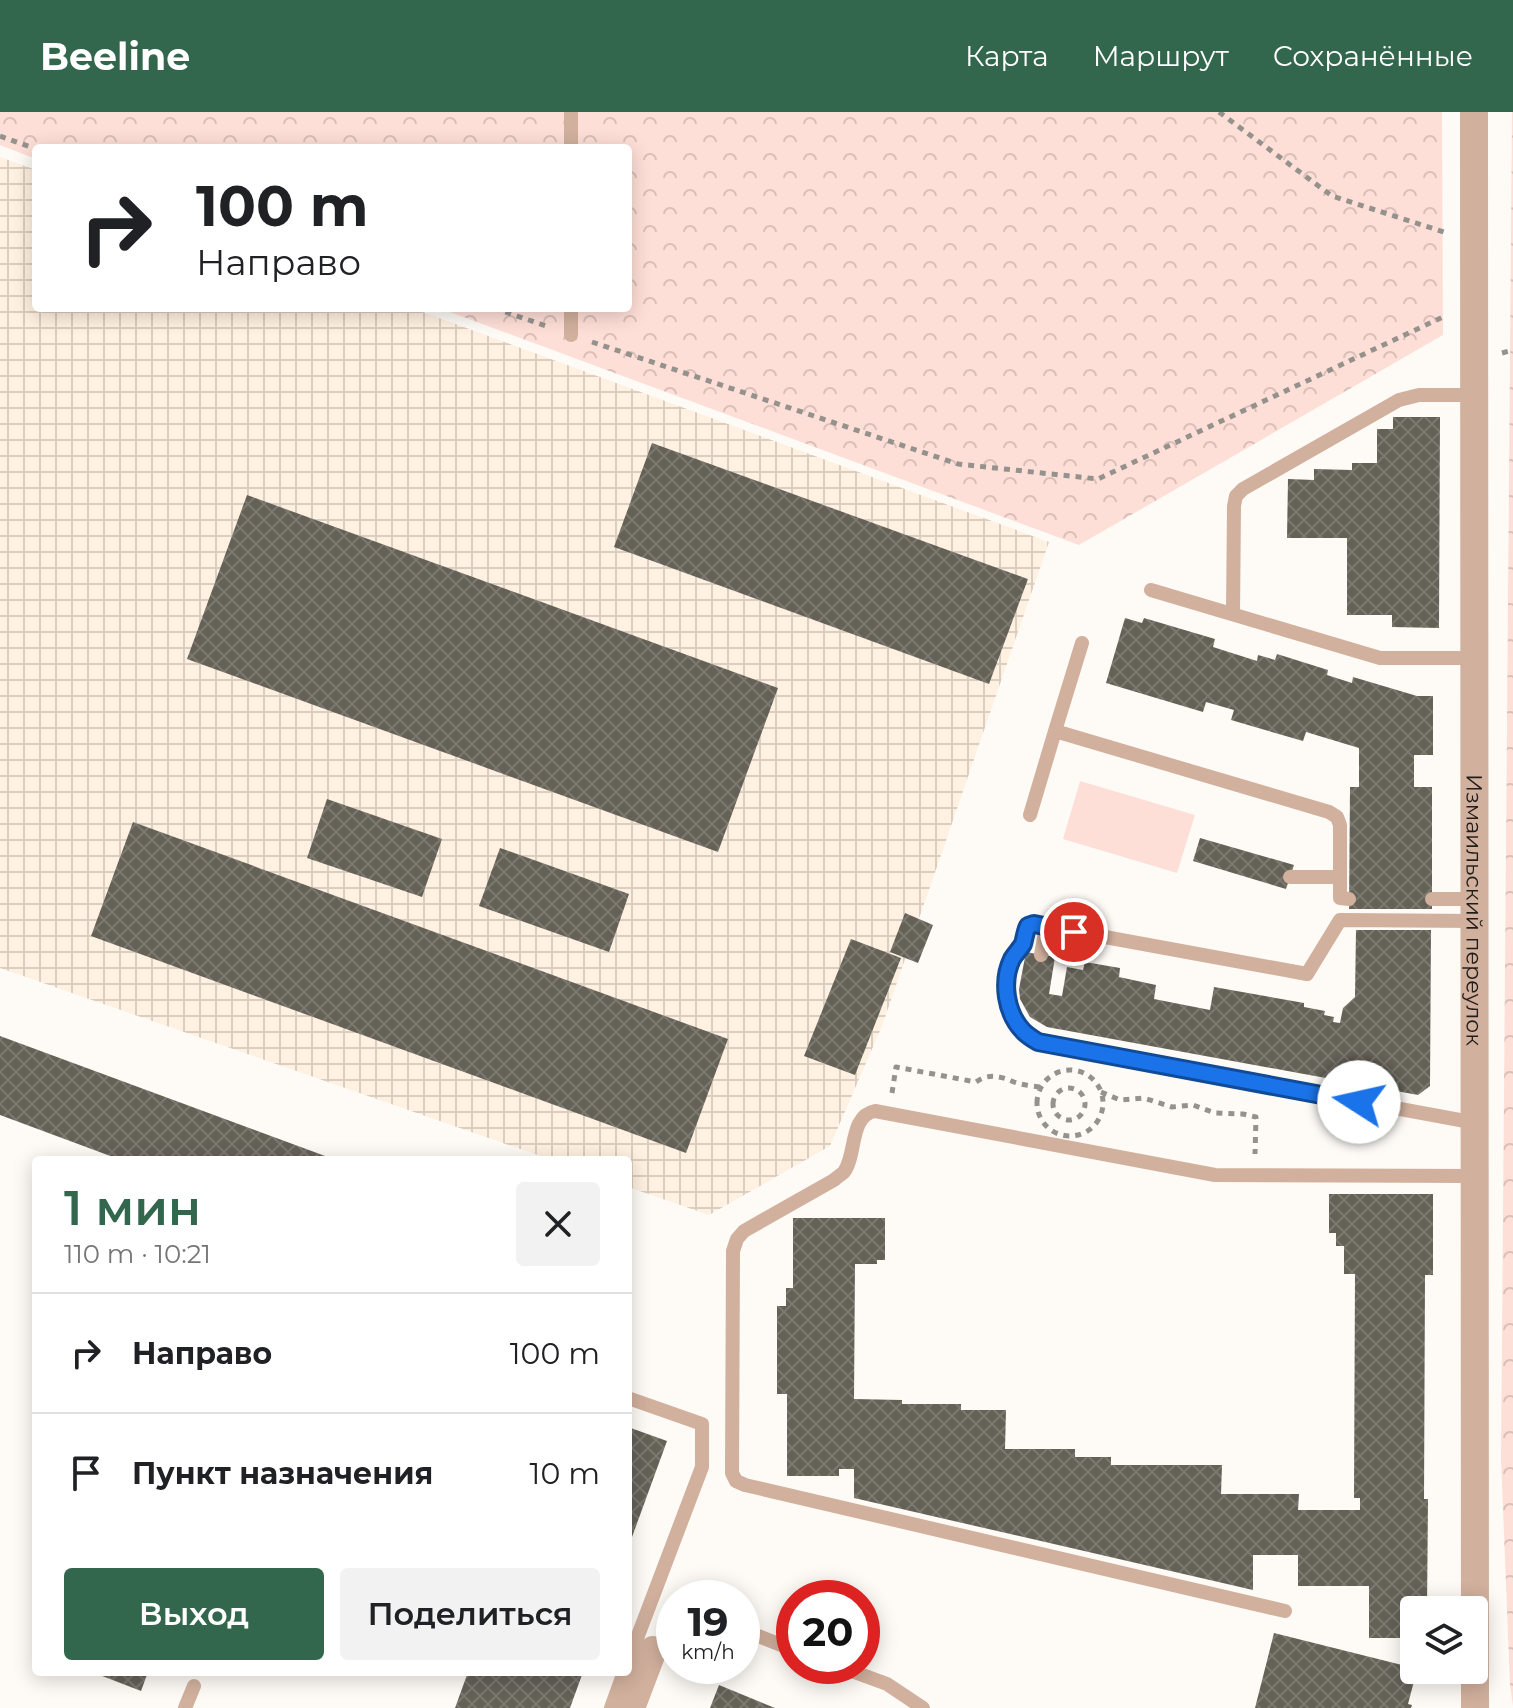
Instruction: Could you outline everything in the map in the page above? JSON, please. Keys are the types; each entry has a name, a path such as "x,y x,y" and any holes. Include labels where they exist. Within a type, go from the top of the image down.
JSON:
{"street":[{"name":"Измаильский переулок","path":"1474,112 1475,1708"},
{"path":"631,1708 652,1650"}],"lane":[{"path":"571,112 571,144"},
{"path":"571,312 571,335"},
{"path":"1233,614 1234,506 1236,496 1243,489 1399,400 1419,395 1475,395"},
{"path":"1151,590 1380,658 1475,658"},
{"path":"1030,815 1082,643"},
{"path":"1055,731 1329,812 1337,817 1340,825 1340,877 1344,899 1340,920 1307,974 1034,924 1028,926 1022,945 1012,960 1006,990 1008,1004 1024,1033 1038,1042 1476,1123"},
{"path":"1290,877 1340,877"},
{"path":"1432,899 1476,910"},
{"path":"1340,920 1476,910"},
{"path":"1041,955 1046,927"},
{"path":"1285,1611 736,1481 732,1473 733,1251 737,1239 744,1231 843,1173 860,1119 866,1113 875,1111 1215,1175 1476,1176"},
{"path":"632,1399 702,1424 702,1467 652,1650"},
{"path":"611,1708 623,1676"},
{"path":"880,1681 923,1708"},
{"path":"185,1708 194,1686"}],"path":[{"path":"1219,112 1332,196 1475,242"},
{"path":"0,136 32,148"},
{"path":"505,312 958,464 1098,479 1475,302"},
{"path":"888,1114 896,1067 976,1082 984,1077 1005,1077 1015,1083 1040,1087"},
{"path":"1069,1070 1091,1077 1101,1092 1103,1109 1099,1119 1088,1131 1070,1137 1049,1130 1037,1110 1040,1087 1058,1072 1069,1070"},
{"path":"1071,1087 1085,1097 1086,1106 1079,1117 1067,1120 1059,1117 1053,1102 1063,1088 1071,1087"},
{"path":"1101,1092 1120,1100 1144,1098 1172,1107 1193,1105 1215,1113 1256,1117 1255,1175"}],"shaded area":[{"path":"0,157 32,169 32,312 423,312 1049,542 882,1026 830,1146 709,1215 632,1188 632,1156 540,1156 0,968"}],"green space":[{"path":"0,112 1442,112 1443,335 1079,545 450,312 632,312 632,144 32,144 32,157 0,145"},
{"path":"1513,112 1513,1706 1501,1459"},
{"path":"1080,781 1195,815 1177,873 1063,839"}],"building":[{"path":"1393,417 1440,417 1439,628 1392,627 1392,615 1347,615 1347,538 1287,538 1288,479 1314,480 1314,469 1352,470 1352,463 1377,463 1377,429 1393,429"},
{"path":"652,443 1028,579 989,684 614,547"},
{"path":"247,495 778,688 718,852 187,659"},
{"path":"1125,618 1142,623 1144,618 1215,639 1213,647 1257,661 1258,655 1275,660 1277,654 1328,670 1327,675 1352,683 1353,677 1417,696 1433,696 1433,755 1414,755 1414,787 1432,787 1432,909 1349,909 1350,787 1359,787 1359,748 1306,732 1303,741 1231,720 1234,710 1206,702 1203,712 1106,683"},
{"path":"327,799 442,839 422,897 307,858"},
{"path":"133,822 728,1039 686,1153 91,936"},
{"path":"1200,838 1294,865 1286,889 1193,861"},
{"path":"500,848 629,894 609,952 479,906"},
{"path":"905,913 933,925 918,963 890,952"},
{"path":"1356,930 1431,930 1430,1086 1418,1095 1047,1027 1030,1017 1020,999 1026,952 1055,957 1049,994 1062,996 1067,967 1083,970 1085,962 1120,968 1119,977 1156,985 1154,999 1210,1010 1214,987 1304,1003 1304,1007 1325,1011 1324,1015 1334,1017 1333,1022 1340,1023 1343,1008 1355,997"},
{"path":"851,939 901,958 855,1075 804,1056"},
{"path":"0,1036 325,1156 110,1156 0,1115"},
{"path":"1329,1194 1433,1194 1433,1275 1425,1275 1424,1499 1428,1499 1427,1596 1400,1596 1400,1638 1369,1638 1369,1586 1298,1586 1298,1555 1253,1555 1253,1590 854,1498 854,1469 839,1469 839,1476 787,1476 787,1394 777,1394 777,1306 786,1306 786,1288 793,1288 793,1218 885,1218 885,1260 877,1260 877,1264 855,1264 854,1399 902,1400 902,1404 961,1404 961,1410 1006,1410 1005,1449 1075,1449 1075,1457 1111,1457 1111,1465 1222,1465 1221,1494 1299,1494 1298,1510 1360,1510 1360,1498 1354,1498 1355,1274 1344,1274 1344,1246 1336,1246 1336,1233 1329,1233"},
{"path":"632,1428 667,1441 632,1537"},
{"path":"1274,1633 1400,1664 1400,1684 1413,1684 1408,1704 1412,1705 1411,1708 1255,1708"},
{"path":"102,1676 147,1676 141,1691"},
{"path":"467,1676 582,1676 570,1708 455,1708"},
{"path":"719,1685 775,1708 710,1708"}],"route":[{"path":"1074,932 1034,924 1028,926 1007,975 1008,1004 1015,1020 1024,1033 1038,1042 1359,1102"}]}
